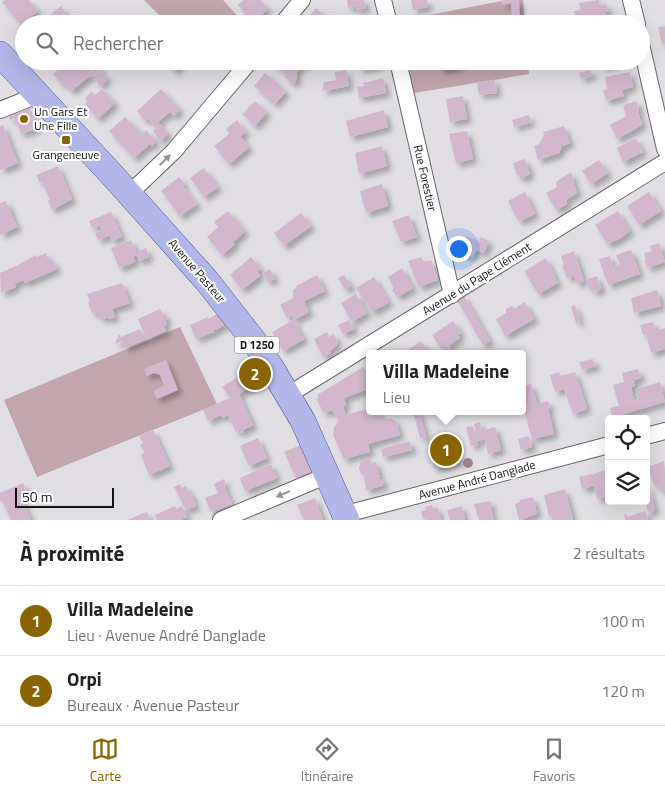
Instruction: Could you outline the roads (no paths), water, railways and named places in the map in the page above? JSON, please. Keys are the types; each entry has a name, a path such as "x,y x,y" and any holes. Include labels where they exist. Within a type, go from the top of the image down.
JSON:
{"main road":[{"name":"Avenue Pasteur","path":"0,54 206,281 254,341 303,421 347,517"}],"street":[{"path":"290,15 302,0"},
{"path":"383,0 387,15"},
{"path":"631,0 635,15"},
{"path":"129,194 174,151 242,70"},
{"name":"Rue Forestier","path":"400,70 452,295"},
{"path":"647,70 665,149"},
{"path":"0,110 38,95"},
{"name":"Avenue du Pape Clément","path":"288,396 665,162"},
{"path":"650,435 665,431"},
{"name":"Avenue André Danglade","path":"347,517 605,446"},
{"path":"221,520 328,475"}],"place":[{"name":"Un Gars Et Une Fille","path":"24,119"},
{"name":"Grangeneuve","path":"66,140"},
{"name":"Orpi","path":"255,374"},
{"name":"Villa Madeleine","path":"446,450"}]}
